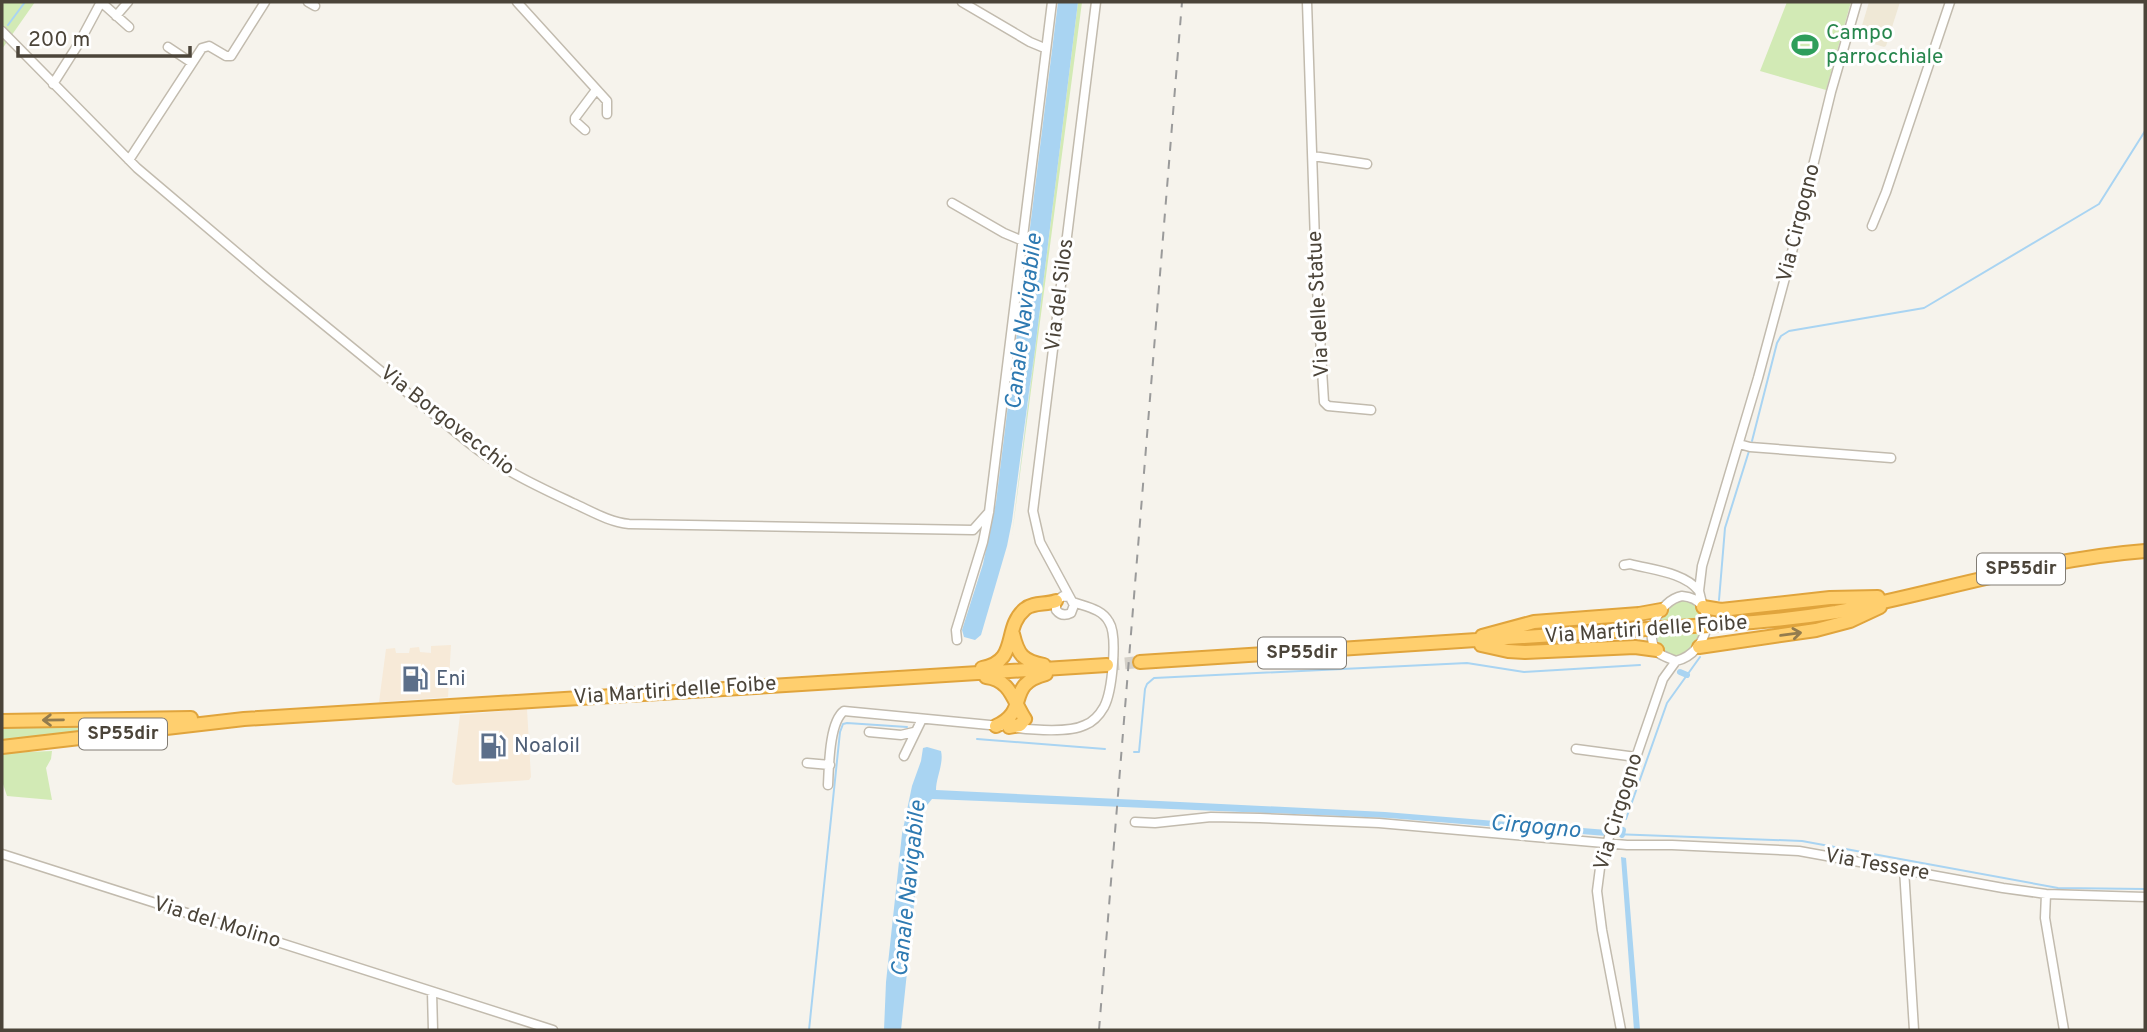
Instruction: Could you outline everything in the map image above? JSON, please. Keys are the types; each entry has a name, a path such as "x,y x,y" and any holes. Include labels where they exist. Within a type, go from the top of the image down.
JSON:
{"highway":[{"name":"Via Martiri delle Foibe","path":"1140,662 1812,616 2053,563 2145,551"},
{"path":"1703,607 1720,610 1843,597 1899,598"},
{"path":"1699,647 1710,643 1796,633 1838,624 1861,617 1899,598"},
{"path":"954,675 999,661 1008,649 1012,630 1019,616 1026,608 1042,604 1064,604"},
{"path":"1463,641 1534,622 1661,610"},
{"path":"1012,630 1019,651 1027,660 1066,668"},
{"path":"1463,641 1525,652 1635,647 1659,652"},
{"name":"Via Martiri delle Foibe","path":"2,747 244,719 1107,665"},
{"path":"1002,727 1017,705 1021,687 1026,682 1033,677 1066,668"},
{"path":"954,675 993,678 1008,687 1025,719 1020,725 1002,727"},
{"name":"Via Martiri delle Foibe","path":"2,720 244,719"}],"street":[{"path":"53,84 101,2 129,27"},
{"path":"117,16 128,2"},
{"path":"129,160 202,48 207,45 226,56 233,54 265,2"},
{"path":"517,2 596,90 607,101 617,103"},
{"path":"962,2 1042,47"},
{"path":"1045,64 1042,47 1046,18 1052,2"},
{"path":"957,640 956,629 989,512 1052,2"},
{"name":"Via del Silos","path":"1064,604 1061,582 1038,538 1033,511 1096,2"},
{"name":"Via delle Statue","path":"1307,2 1316,272 1324,402 1328,406 1371,410"},
{"name":"Via Cirgogno","path":"1703,607 1699,591 1702,566 1788,269 1831,92 1857,2"},
{"path":"1872,226 1950,2"},
{"name":"Via Borgovecchio","path":"2,31 129,160 259,272 491,460 521,478 612,520 629,524 973,530"},
{"path":"167,47 192,63"},
{"path":"585,131 575,118 596,90"},
{"path":"607,101 607,114"},
{"path":"1312,156 1367,164"},
{"path":"952,203 1023,241"},
{"path":"1739,444 1891,458"},
{"path":"983,541 973,530 989,512"},
{"path":"1625,565 1653,570 1692,583"},
{"name":"Via Cirgogno","path":"1675,598 1692,583 1702,566"},
{"name":"Via Cirgogno","path":"1692,583 1699,591"},
{"path":"1689,597 1703,607 1707,623 1705,633 1693,654 1676,661 1659,652 1653,632 1661,610 1675,598 1689,597"},
{"path":"828,785 834,723 844,711 1044,729 1074,729 1091,722 1104,708 1110,686 1112,626 1103,614 1092,608 1064,604"},
{"name":"Via Cirgogno","path":"1621,1030 1597,891 1600,867 1612,827 1663,679 1664,671 1659,652"},
{"name":"Via Cirgogno","path":"1663,679 1676,661"},
{"path":"904,756 922,719"},
{"path":"1025,719 1030,725 1044,729"},
{"path":"869,732 901,735 914,732"},
{"path":"1576,749 1636,757"},
{"path":"807,764 830,765"},
{"name":"Via Tessere","path":"1135,822 1211,817 1379,823 1607,844 1799,851 2046,894 2145,897"},
{"name":"Via del Molino","path":"2,854 553,1030"},
{"path":"1904,869 1913,1030"},
{"path":"2046,894 2045,918 2064,1030"},
{"path":"432,992 433,1030"}],"shaded area":[{"path":"1869,2 1900,2 1884,47 1858,39"},
{"name":"Eni","path":"451,645 448,697 379,702 386,649 395,648 396,653 409,653 410,648 419,647 420,652 431,653 431,646"},
{"name":"Noaloil","path":"527,709 529,780 456,785 452,782 460,715"}],"green space":[{"path":"2,2 35,2 2,49"},
{"path":"1078,2 1082,2 1012,535"},
{"name":"Campo parrocchiale","path":"1787,2 1851,2 1826,90 1760,71"},
{"path":"1687,600 1698,606 1702,616 1696,643 1687,653 1676,656 1667,654 1660,646 1657,635 1661,620 1673,603"},
{"path":"2,723 155,725 2,745"},
{"path":"52,751 46,768 52,800 7,796 2,781 2,753"}],"water":[{"name":"Canale Navigabile","path":"1058,2 1078,2 1012,535 1034,354 1007,546 981,635 975,640 964,637 962,630 983,564 996,502"},
{"name":"Canale Navigabile","path":"923,748 941,751 936,790 1385,812 1607,830 1606,836 1389,818 932,799 924,809 901,1030 884,1030 886,982 902,834 912,786"},
{"path":"1621,857 1626,858 1640,1030 1634,1030"}],"waterway":[{"path":"8,25 25,2"},
{"path":"1752,441 1781,336 1789,331 1924,308 2099,204 2145,131"},
{"path":"1719,600 1725,528 1749,451"},
{"path":"1626,819 1667,703 1700,657"},
{"path":"1134,752 1139,752 1145,689 1154,678 1467,663 1524,672 1640,665"},
{"path":"1680,672 1687,675"},
{"path":"809,1030 840,732 843,724 847,723 907,727"},
{"path":"977,739 1105,749"},
{"name":"Cirgogno","path":"1622,835 1623,830"},
{"name":"Cirgogno","path":"1613,834 1802,841 2058,888 2145,889"}],"tunnel":[{"path":"1107,665 1140,662"}],"railway":[{"path":"1099,1030 1182,2"}],"place":[{"name":"Campo parrocchiale","path":"1805,45"},
{"name":"Eni","path":"415,679"},
{"name":"Noaloil","path":"493,746"}]}
